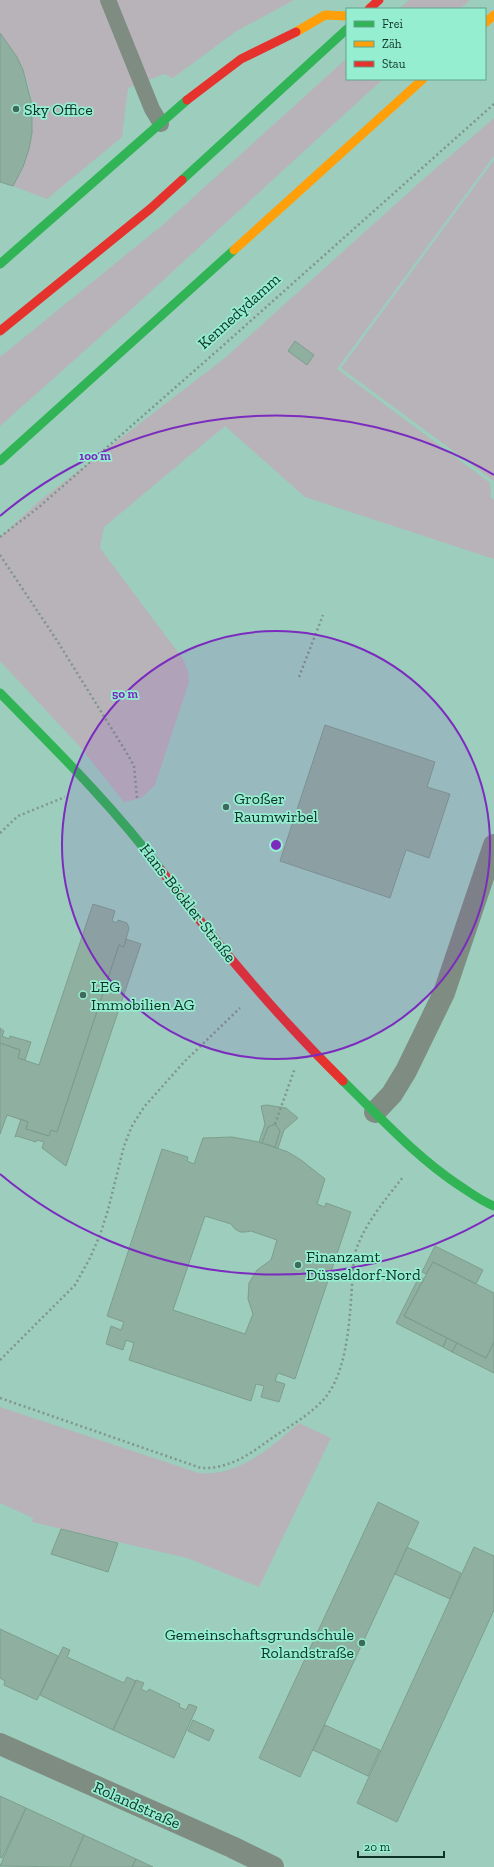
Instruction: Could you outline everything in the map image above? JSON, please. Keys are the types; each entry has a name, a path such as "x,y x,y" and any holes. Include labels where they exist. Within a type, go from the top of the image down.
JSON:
{"main road":[{"path":"370,8 379,0"},
{"path":"0,264 194,94 241,59 300,30 325,15 346,16"},
{"path":"486,22 494,15"},
{"path":"0,331 150,209 346,30"},
{"path":"0,461 422,80"},
{"name":"Hans-Böckler-Straße","path":"0,693 92,787 134,834 204,928 258,991 313,1050 419,1156 437,1171 484,1202 494,1206"}],"street":[{"path":"375,1112 392,1094 406,1071 444,993 494,845"},
{"name":"Rolandstraße","path":"0,1744 232,1847 272,1867"}],"lane":[{"path":"108,0 152,109 161,124"}],"path":[{"name":"Kennedydamm","path":"0,537 39,507 494,104"},
{"path":"0,555 56,639 128,755 134,766 137,804"},
{"path":"299,677 323,615"},
{"path":"0,833 18,816 92,787"},
{"path":"0,1360 75,1285 100,1236 124,1146 132,1126 144,1107 184,1062 258,991"},
{"path":"275,1124 295,1066 313,1050"},
{"path":"0,1398 201,1468 223,1466 244,1458 315,1408 332,1388 342,1365 347,1342 356,1247 391,1192 419,1156"}],"shaded area":[{"path":"0,0 294,0 235,32 173,78 164,74 128,88 122,137 47,199 13,186 26,158 30,143 32,128 31,97 22,68 12,49 0,34"},
{"path":"409,0 470,0 461,8 400,8"},
{"path":"346,59 346,80 382,80 136,305 0,426 0,357 165,223"},
{"path":"494,118 494,156 337,369 490,483 491,498 494,500 494,559 305,497 225,426 104,527 100,548 183,659 188,671 189,682 155,785 141,798 124,802 81,748 0,661 0,537 38,502 226,357 419,183"},
{"path":"494,160 494,481 341,368"},
{"path":"0,1407 199,1473 213,1473 241,1465 266,1450 299,1423 331,1438 259,1587 187,1558 32,1522 33,1518 0,1503"}],"building":[{"name":"Sky Office","path":"0,33 17,57 23,70 32,105 32,133 29,149 23,167 13,186 0,182"},
{"path":"295,341 314,355 307,365 288,351"},
{"path":"325,725 435,762 427,787 450,794 429,858 406,850 390,898 280,861"},
{"name":"LEG Immobilien AG","path":"93,904 115,911 112,921 117,923 118,920 127,923 129,928 124,947 119,945 57,1132 51,1130 49,1136 26,1129 28,1122 7,1115 0,1134 0,1043 20,1050 18,1058 39,1065"},
{"path":"126,939 141,944 66,1166 42,1148 44,1142 37,1140 36,1142 17,1136 15,1137 21,1119 28,1122 26,1129 49,1136 51,1130 57,1132 119,945 124,947"},
{"path":"0,1028 4,1031 2,1036 9,1039 10,1036 31,1042 25,1060 18,1058 20,1050 0,1043"},
{"path":"267,1105 286,1108 298,1118 284,1130 278,1148 275,1147 280,1131 275,1124 268,1127 262,1143 259,1142 265,1124 261,1106"},
{"path":"275,1124 280,1131 275,1147 262,1143 268,1127"},
{"name":"Finanzamt Düsseldorf-Nord","path":"232,1137 259,1142 288,1152 301,1160 325,1179 317,1204 325,1207 326,1203 351,1212 295,1379 278,1373 275,1381 285,1384 279,1402 261,1397 264,1386 256,1384 251,1401 129,1360 134,1343 126,1340 123,1350 106,1344 111,1326 121,1330 124,1322 107,1316 162,1149 188,1157 187,1161 194,1164 203,1138","holes":["205,1216 231,1224 240,1232 251,1231 277,1240 271,1260 257,1270 249,1283 248,1299 253,1314 245,1334 173,1310"]},
{"path":"435,1246 483,1270 476,1284 433,1262 426,1274 422,1272"},
{"path":"433,1262 494,1293 494,1342 486,1358 404,1316"},
{"path":"419,1277 424,1279 404,1316 447,1338 443,1347 396,1323"},
{"path":"447,1338 457,1343 452,1352 443,1347"},
{"path":"494,1342 494,1373 452,1352 457,1343 486,1358"},
{"path":"378,1502 419,1522 300,1777 259,1758"},
{"path":"61,1529 118,1543 108,1572 51,1554"},
{"path":"407,1547 461,1573 450,1599 395,1574"},
{"path":"474,1547 494,1556 494,1610 397,1822 357,1803"},
{"path":"0,1629 58,1656 37,1700 4,1685 5,1681 0,1678"},
{"path":"63,1647 70,1650 67,1657 124,1683 127,1677 136,1681 113,1730 40,1695"},
{"path":"136,1680 144,1683 141,1689 147,1692 149,1689 180,1704 179,1707 186,1710 189,1704 197,1707 174,1758 113,1730"},
{"path":"193,1720 214,1730 209,1741 188,1731"},
{"path":"325,1725 380,1750 368,1776 313,1750"},
{"path":"0,1796 26,1808 2,1858 0,1857"},
{"path":"26,1808 84,1835 70,1867 0,1866"},
{"path":"84,1835 136,1859 132,1867 70,1867"},
{"path":"136,1859 153,1867 132,1867"}],"traffic: fast":[{"path":"182,180 346,30"},
{"path":"0,264 187,100"},
{"path":"0,461 234,250"},
{"path":"0,693 104,801 143,846 161,870"},
{"path":"343,1081 428,1163 472,1194 494,1206"}],"traffic: slow":[{"path":"296,32 325,15 346,16"},
{"path":"486,22 494,15"},
{"path":"234,250 422,80"}],"traffic: jam":[{"path":"370,8 379,0"},
{"path":"187,100 241,59 296,32"},
{"path":"0,331 150,209 182,180"},
{"path":"161,870 248,979 343,1081"}],"place":[{"name":"Sky Office","path":"16,109"},
{"name":"Großer Raumwirbel","path":"226,807"},
{"name":"LEG Immobilien AG","path":"83,995"},
{"name":"Finanzamt Düsseldorf-Nord","path":"298,1265"},
{"name":"Gemeinschaftsgrundschule Rolandstraße","path":"362,1643"}]}
